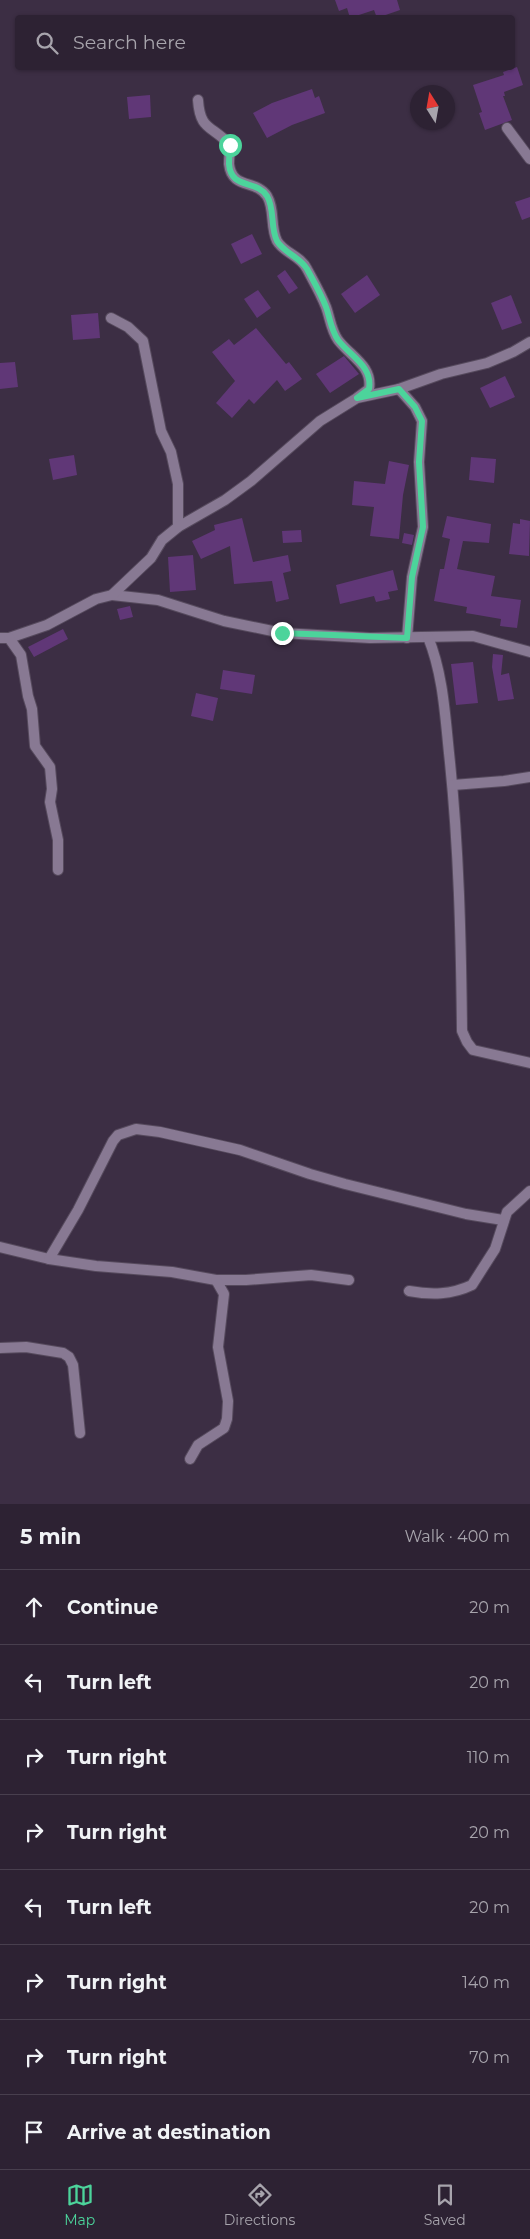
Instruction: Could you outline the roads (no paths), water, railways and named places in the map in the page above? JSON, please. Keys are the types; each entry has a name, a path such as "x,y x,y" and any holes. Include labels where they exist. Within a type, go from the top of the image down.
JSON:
{"street":[{"path":"112,595 152,558 162,540 178,527 225,500 320,421 369,389 368,372 338,340 322,299 307,268 281,246 277,240 268,197 256,187 240,183 234,178 229,164 230,145 204,123 199,115 198,100"},
{"path":"507,128 530,160"},
{"path":"111,318 128,327 143,341 161,431 171,452 178,484 178,527"},
{"path":"357,398 399,389 441,374 487,363 513,352 530,342"},
{"path":"399,389 415,407 422,421 419,462 423,527 412,577 407,638"},
{"path":"58,870 58,840 50,802 52,789 50,767 35,746 32,709 21,655 5,638 47,625 96,599 112,595 158,600 224,621 282,633 407,638 473,636 530,652"},
{"path":"428,637 436,657 442,686 453,785 461,901 462,1031 473,1050 530,1063"},
{"path":"453,785 530,777"},
{"path":"48,1259 78,1210 113,1141 118,1135 136,1129 240,1150 336,1181 466,1214 503,1220"},
{"path":"409,1291 424,1294 440,1294 472,1285 495,1249 506,1212 530,1191"},
{"path":"0,1247 48,1259 96,1266 172,1272 216,1280 246,1280 311,1274 348,1280"},
{"path":"190,1459 198,1445 224,1428 227,1420 228,1401 218,1347 224,1294 216,1280"},
{"path":"0,1348 26,1348 63,1353 69,1357 73,1366 80,1433"}]}
